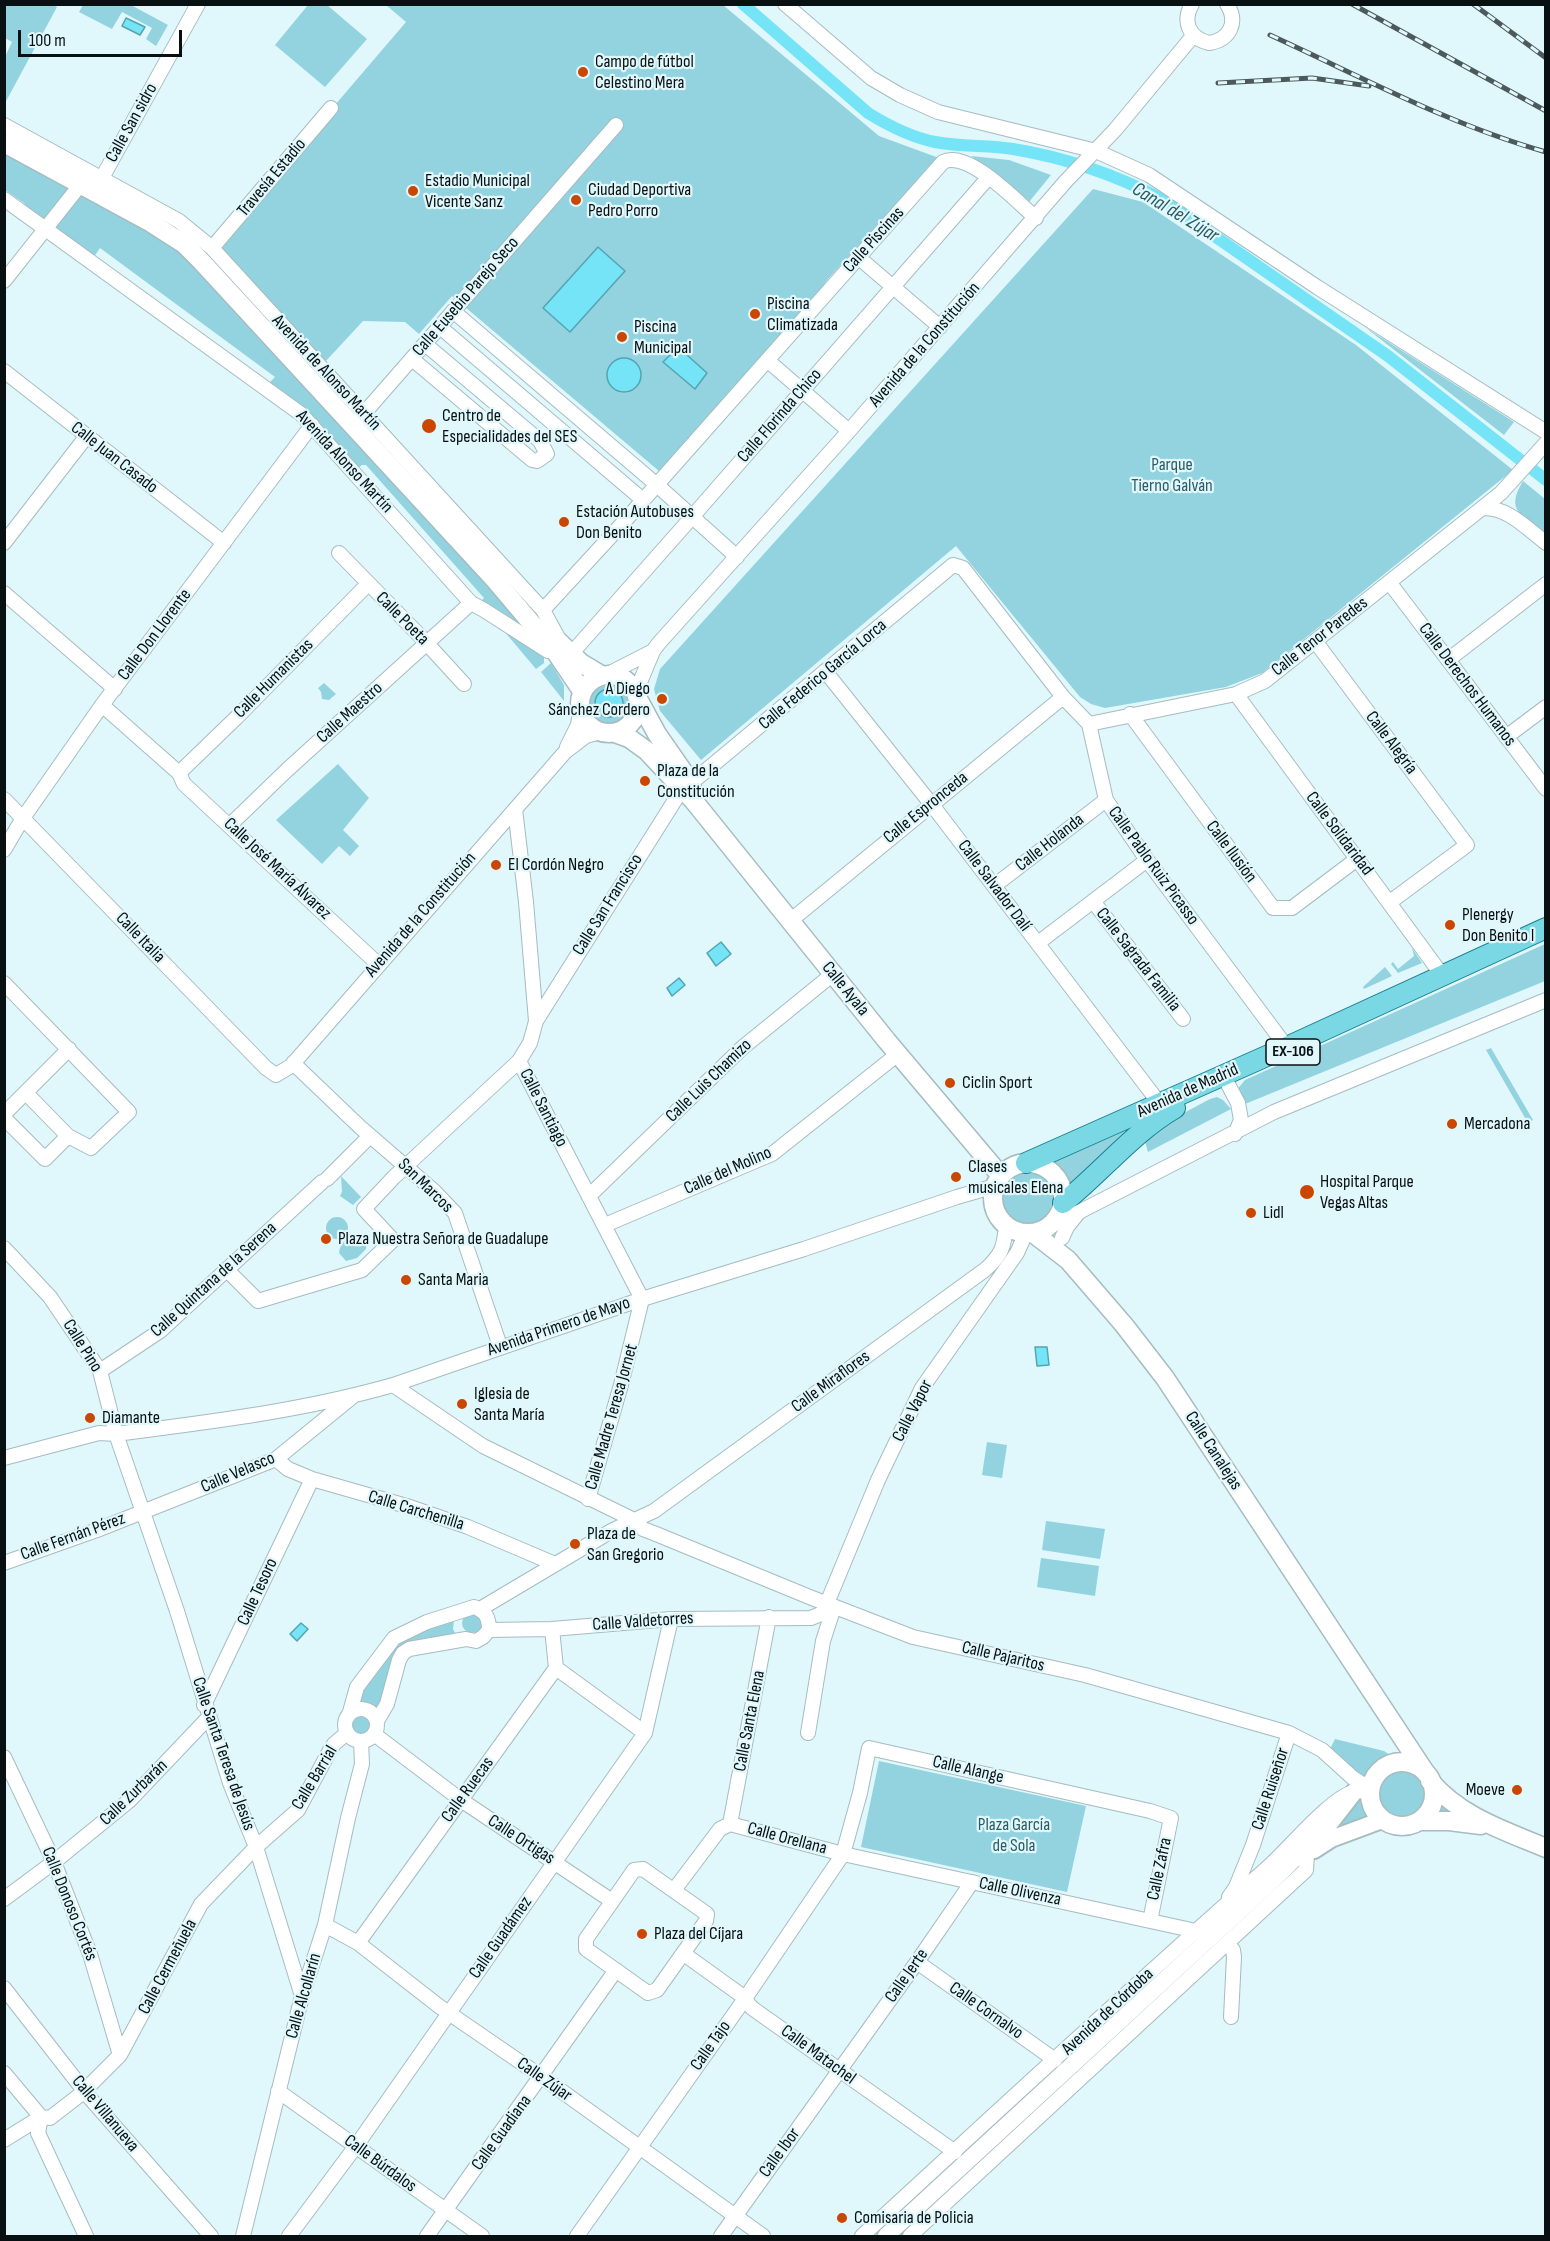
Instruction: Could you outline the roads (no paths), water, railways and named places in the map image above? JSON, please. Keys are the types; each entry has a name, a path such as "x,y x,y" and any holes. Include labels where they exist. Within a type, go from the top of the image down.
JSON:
{"main road":[{"name":"Avenida de Alonso Martín","path":"4,142 92,185 167,232 193,252 358,419 495,580 563,650 581,663 605,675"},
{"name":"Avenida de Alonso Martín","path":"563,650 579,686"},
{"path":"605,675 625,679 637,696 638,708 630,724 608,732 591,728 580,711 579,686 593,678 605,675"},
{"name":"Calle Ayala","path":"637,696 689,791"},
{"name":"Calle Ayala","path":"608,732 629,738 648,751 689,791 790,921 898,1054 992,1179"},
{"name":"Avenida de Madrid","path":"1289,1050 1442,975 1545,928"},
{"name":"Avenida de Madrid","path":"1026,1163 1160,1104 1225,1079 1545,937"},
{"name":"Avenida de Madrid","path":"1065,1210 1081,1188 1160,1117 1225,1079"},
{"path":"1042,1237 1006,1226 995,1210 992,1179 1011,1168 1026,1163 1036,1164 1053,1174 1062,1193 1065,1210"},
{"path":"1042,1237 1049,1226 1065,1210"},
{"path":"1042,1237 1065,1210"},
{"name":"Calle Canalejas","path":"1042,1237 1068,1260 1124,1325 1173,1390 1369,1690 1428,1776 1449,1801 1494,1827"},
{"name":"Calle Canalejas","path":"1369,1690 1391,1737 1393,1763"},
{"path":"1420,1821 1431,1807 1433,1798 1428,1776 1410,1764 1393,1763 1378,1773 1363,1790 1382,1820 1389,1824 1405,1826 1420,1821 1449,1821 1494,1827 1545,1848"}],"street":[{"name":"Calle San sidro","path":"4,281 46,229 92,185 198,4"},
{"path":"785,4 871,78 900,95 938,112 1128,165 1167,186 1317,287 1545,432"},
{"path":"1192,4 1186,20 1193,36 1209,43 1225,37 1230,31 1233,14 1227,4"},
{"name":"Avenida de la Constitución","path":"653,651 1036,218 1071,176 1085,152 1111,133 1193,36"},
{"name":"Travesía Estadio","path":"212,248 331,108"},
{"name":"Avenida de Alonso Martín","path":"4,125 92,185 179,221 212,248 358,419 543,610 563,650"},
{"name":"Calle Eusebio Parejo Seco","path":"358,419 616,125"},
{"path":"1111,133 1116,148 1128,165"},
{"name":"Calle Piscinas","path":"543,610 943,162 950,158 962,160 974,166 1036,218"},
{"name":"Calle Florinda Chico","path":"563,650 692,517 988,178"},
{"name":"Avenida Alonso Martín","path":"4,199 290,404 312,425 471,603 546,649 579,686"},
{"path":"858,257 940,327"},
{"path":"453,311 657,485 737,557"},
{"path":"440,327 643,500"},
{"path":"412,359 532,460 537,461 547,454 540,441 425,344"},
{"path":"767,360 849,431"},
{"name":"Calle Juan Casado","path":"4,371 224,543"},
{"name":"Calle Don Llorente","path":"4,850 23,818 102,705 312,425"},
{"path":"4,543 86,437"},
{"name":"Calle Tenor Paredes","path":"1089,724 1236,694 1265,681 1482,508 1512,482 1545,442"},
{"path":"1511,516 1506,500 1512,482"},
{"path":"1482,508 1499,509 1545,543"},
{"name":"Calle Poeta","path":"339,553 464,684"},
{"name":"Calle Federico García Lorca","path":"689,791 825,671 953,565 963,568 1063,697"},
{"name":"Calle Derechos Humanos","path":"1389,582 1545,789"},
{"name":"Calle Humanistas","path":"179,773 368,584"},
{"path":"1448,660 1545,584"},
{"path":"4,592 116,689"},
{"name":"Calle Maestro","path":"230,825 471,603"},
{"name":"Calle Alegría","path":"1315,640 1467,845 1390,902"},
{"path":"605,675 653,651"},
{"path":"637,696 653,651"},
{"name":"Calle Salvador Dalí","path":"825,671 931,803 1160,1104"},
{"name":"Calle Solidaridad","path":"1236,694 1442,975"},
{"path":"1063,697 1089,724"},
{"name":"Calle Espronceda","path":"790,921 1063,697"},
{"name":"Calle José María Álvarez","path":"102,705 179,773 183,784 378,964"},
{"path":"1506,737 1545,706"},
{"name":"Avenida de la Constitución","path":"565,752 578,724 580,711"},
{"name":"Calle Ilusión","path":"1130,714 1273,908 1292,908 1358,859"},
{"name":"Calle Pablo Ruiz Picasso","path":"1089,724 1106,800 1147,860 1289,1050"},
{"name":"Avenida de la Constitución","path":"276,1075 293,1063 565,752 586,736 608,732"},
{"name":"Calle San Francisco","path":"536,1021 689,791"},
{"name":"Calle Italia","path":"4,800 266,1068 276,1075"},
{"name":"Calle Holanda","path":"994,886 1106,800"},
{"name":"Calle Santiago","path":"515,809 536,1021 530,1043 519,1061 642,1299"},
{"path":"496,831 517,831"},
{"path":"1038,944 1147,860"},
{"name":"Calle Sagrada Familia","path":"1093,901 1183,1018"},
{"name":"Calle Luis Chamizo","path":"590,1196 742,1048 833,974"},
{"path":"4,983 129,1112 91,1148 68,1136 26,1093"},
{"path":"1065,1210 1235,1134 1274,1112 1545,1000"},
{"path":"68,1136 45,1159 4,1116 69,1049"},
{"name":"Calle del Molino","path":"605,1225 772,1154 898,1054"},
{"path":"227,1270 258,1301 362,1270 393,1240 364,1209 406,1166 519,1061"},
{"name":"San Marcos","path":"293,1063 370,1136 434,1191 455,1213 501,1346"},
{"path":"1225,1079 1238,1103 1241,1120 1235,1134"},
{"path":"1238,1103 1260,1114 1274,1112"},
{"name":"Calle Quintana de la Serena","path":"100,1371 160,1331 370,1136"},
{"name":"Avenida Primero de Mayo","path":"4,1458 99,1433 116,1434 230,1420 353,1396 642,1299 804,1249 992,1179"},
{"name":"Calle Miraflores","path":"634,1520 654,1511 974,1278 995,1260 1004,1246 1006,1226"},
{"path":"1017,1253 1042,1237"},
{"name":"Calle Vapor","path":"808,1733 830,1605 878,1480 922,1388 1017,1253 1042,1237"},
{"name":"Calle Pino","path":"4,1248 50,1297 100,1371 116,1434 142,1512"},
{"path":"974,1278 989,1292"},
{"name":"Calle Madre Teresa Jornet","path":"588,1499 627,1365 642,1299"},
{"path":"408,1395 409,1379"},
{"path":"393,1384 483,1446 634,1520"},
{"name":"Calle Velasco","path":"142,1512 276,1459 353,1396"},
{"name":"Calle Carchenilla","path":"276,1459 288,1468 312,1479 468,1527 555,1564"},
{"name":"Calle Tesoro","path":"206,1711 312,1479"},
{"path":"614,1530 617,1519 615,1511"},
{"name":"Calle Fernán Pérez","path":"4,1563 142,1512"},
{"name":"Calle Santa Teresa de Jesús","path":"142,1512 177,1611 230,1783 256,1847 302,1996"},
{"path":"466,1639 458,1632 457,1619 634,1520"},
{"name":"Calle Pajaritos","path":"634,1520 643,1529 913,1637 1085,1675 1289,1733 1322,1750 1363,1790"},
{"path":"796,1618 810,1611 812,1598"},
{"name":"Calle Valdetorres","path":"399,1660 409,1649 466,1639 476,1641 486,1634 671,1619 816,1617 830,1605"},
{"path":"350,1712 355,1709 366,1709 375,1715 370,1733 353,1739 347,1733 344,1724 357,1687 394,1638 427,1622 472,1609 488,1617 486,1634"},
{"name":"Calle Santa Elena","path":"730,1824 769,1617"},
{"name":"Calle Guadámez","path":"289,2236 356,2146 645,1733 671,1619"},
{"path":"552,1629 556,1668 645,1733"},
{"name":"Calle Alcollarín","path":"242,2234 302,1996 325,1925 348,1818 370,1733 387,1704 399,1660"},
{"name":"Calle Ruecas","path":"358,1943 556,1668"},
{"name":"Calle Zurbarán","path":"4,1899 130,1800 206,1711"},
{"name":"Calle Barrial","path":"256,1847 298,1810 334,1743 347,1733"},
{"name":"Calle Ortigas","path":"370,1733 461,1800 612,1901"},
{"name":"Calle Ruiseñor","path":"1219,1910 1236,1887 1253,1845 1289,1733"},
{"name":"Calle Alange","path":"843,1854 870,1748 1150,1811 1172,1818"},
{"name":"Calle Donoso Cortés","path":"4,1757 54,1862 90,1954 120,2055"},
{"name":"Avenida de Córdoba","path":"862,2236 1277,1859 1337,1800 1363,1790"},
{"name":"Avenida de Córdoba","path":"886,2236 1270,1883 1363,1790"},
{"name":"Calle Zafra","path":"1150,1921 1172,1818"},
{"name":"Avenida de Córdoba","path":"910,2236 1227,1944 1331,1839 1382,1820"},
{"path":"674,1890 720,1829 730,1824"},
{"name":"Calle Orellana","path":"730,1824 843,1854"},
{"path":"1253,1845 1262,1863 1277,1859"},
{"name":"Calle Cermeñuela","path":"4,2140 41,2117 50,2118 84,2091 120,2055 201,1904 256,1847"},
{"name":"Calle Olivenza","path":"843,1854 1196,1931"},
{"name":"Calle Tajo","path":"577,2236 744,2000 843,1854"},
{"name":"Avenida de Córdoba","path":"1270,1883 1307,1862"},
{"path":"643,1869 674,1890 706,1914 706,1921 657,1990 648,1993 586,1949 586,1939 634,1870 643,1869"},
{"name":"Calle Jerte","path":"839,2070 972,1882"},
{"name":"Calle Zújar","path":"325,1925 358,1943 448,2013 542,2077 764,2236"},
{"path":"1227,1944 1233,1950 1234,1957 1231,2017"},
{"name":"Calle Matachel","path":"684,1954 839,2070 955,2152"},
{"name":"Calle Cornalvo","path":"917,1962 1055,2060"},
{"name":"Calle Guadiana","path":"427,2236 616,1970"},
{"name":"Calle Villanueva","path":"4,1988 84,2091 211,2236"},
{"name":"Calle Ibor","path":"721,2236 839,2070"},
{"path":"6,2078 41,2117 38,2133 86,2236"},
{"name":"Calle Búrdalos","path":"278,2091 482,2236"}],"waterway":[{"name":"Canal del Zújar","path":"743,4 868,113 900,130 935,142 1004,148 1051,157 1108,175 1161,199 1388,356 1546,480"}],"railway":[{"path":"1352,4 1546,111"},
{"path":"1473,4 1546,58"},
{"path":"1270,35 1440,114 1546,152"},
{"path":"1218,83 1312,78 1369,86"}],"place":[{"name":"Campo de fútbol Celestino Mera","path":"583,72"},
{"name":"Estadio Municipal Vicente Sanz","path":"413,191"},
{"name":"Ciudad Deportiva Pedro Porro","path":"576,200"},
{"name":"Piscina Climatizada","path":"755,314"},
{"name":"Piscina Municipal","path":"622,337"},
{"name":"Centro de Especialidades del SES","path":"429,426"},
{"name":"Estación Autobuses Don Benito","path":"564,522"},
{"name":"A Diego Sánchez Cordero","path":"662,699"},
{"name":"Plaza de la Constitución","path":"645,781"},
{"name":"El Cordón Negro","path":"496,865"},
{"name":"Plenergy Don Benito I","path":"1450,925"},
{"name":"Ciclin Sport","path":"950,1083"},
{"name":"Mercadona","path":"1452,1124"},
{"name":"Clases musicales Elena","path":"956,1177"},
{"name":"Hospital Parque Vegas Altas","path":"1307,1192"},
{"name":"Lidl","path":"1251,1213"},
{"name":"Plaza Nuestra Señora de Guadalupe","path":"326,1239"},
{"name":"Santa Maria","path":"406,1280"},
{"name":"Iglesia de Santa María","path":"462,1404"},
{"name":"Diamante","path":"90,1418"},
{"name":"Plaza de San Gregorio","path":"575,1544"},
{"name":"Moeve","path":"1517,1790"},
{"name":"Plaza del Cíjara","path":"642,1934"},
{"name":"Comisaria de Policia","path":"842,2218"}],"park label":[{"name":"Parque Tierno Galván","path":"1172,475"},
{"name":"Plaza García de Sola","path":"1014,1835"}]}
